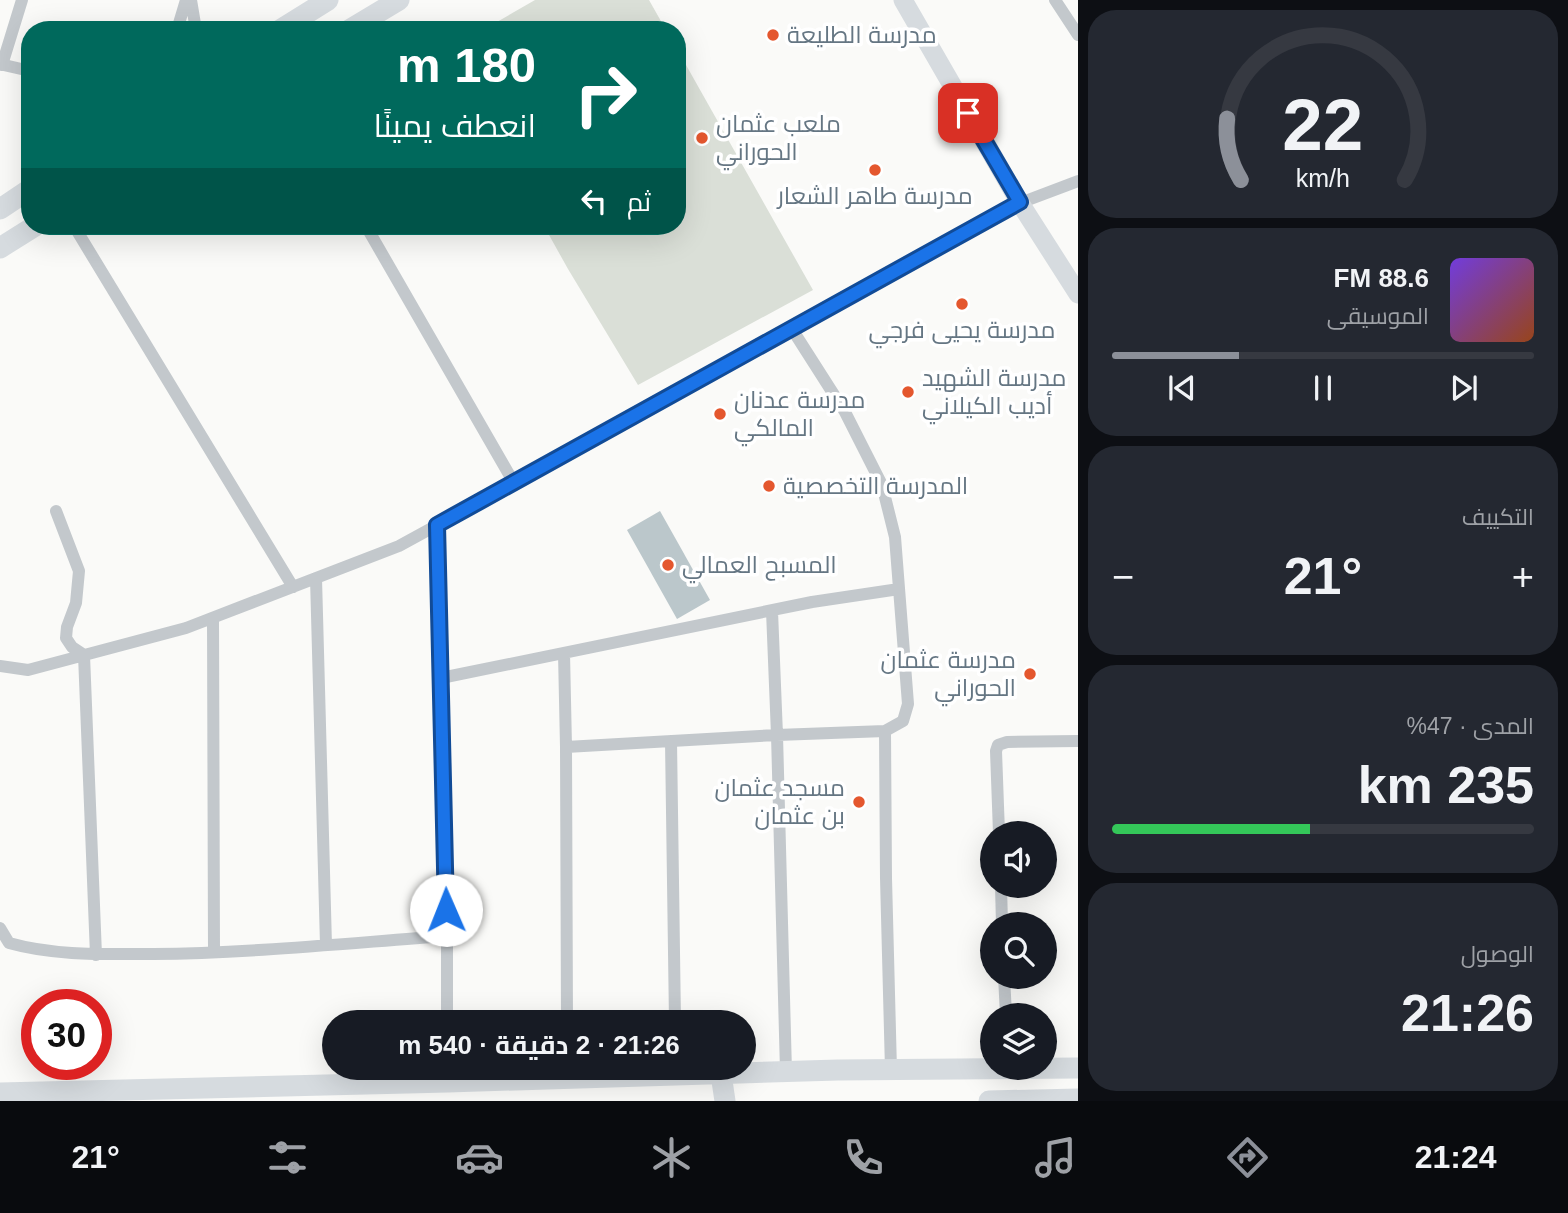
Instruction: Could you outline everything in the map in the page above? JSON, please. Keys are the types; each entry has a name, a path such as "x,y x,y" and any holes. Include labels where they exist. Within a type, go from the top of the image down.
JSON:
{"main road":[{"path":"294,21 328,0"},
{"path":"364,21 398,0"},
{"path":"0,209 21,195"},
{"path":"0,248 21,235"},
{"path":"756,1073 980,1068"},
{"path":"1057,1068 1078,1068"},
{"path":"3,1096 89,1096 363,1080"},
{"path":"722,1080 725,1101"},
{"path":"989,1101 1078,1099"}],"street":[{"path":"21,69 1,64 22,0"},
{"path":"181,21 189,0"},
{"path":"189,0 194,21"},
{"path":"903,0 1020,202 1078,294"},
{"path":"1055,0 1078,35"},
{"path":"0,666 28,670 186,628 399,546 1020,202 1078,181"},
{"path":"79,235 293,587"},
{"path":"371,235 514,483"},
{"path":"566,747 885,731 903,721 908,704 895,537 882,485 845,412 792,329"},
{"path":"55,511 79,571 76,603 66,638 72,647 84,655"},
{"path":"437,525 447,1010"},
{"path":"316,578 326,945"},
{"path":"440,678 772,611 899,589"},
{"path":"772,611 786,1072"},
{"path":"213,618 214,952"},
{"path":"564,653 567,1010"},
{"path":"84,655 96,955"},
{"path":"885,731 891,1070"},
{"path":"671,741 675,1010"},
{"path":"999,821 998,745 1007,742 1078,741"},
{"path":"0,928 9,943 29,948 96,955 214,952 447,936"}],"shaded area":[{"path":"535,0 649,0 661,21 499,21"},
{"name":"ملعب عثمان الحوراني","path":"686,65 813,290 638,385 549,235 686,235"},
{"name":"المسبح العمالي","path":"660,511 710,600 677,619 627,530"}],"place":[{"name":"مدرسة الطليعة","path":"773,35"},
{"name":"ملعب عثمان الحوراني","path":"702,138"},
{"name":"مدرسة طاهر الشعار","path":"875,170"},
{"name":"مدرسة يحيى فرجي","path":"962,304"},
{"name":"مدرسة الشهيد أديب الكيلاني","path":"908,392"},
{"name":"مدرسة عدنان المالكي","path":"720,414"},
{"name":"المدرسة التخصصية","path":"769,486"},
{"name":"المسبح العمالي","path":"668,565"},
{"name":"مدرسة عثمان الحوراني","path":"1030,674"},
{"name":"مسجد عثمان بن عثمان","path":"859,802"}],"route":[{"path":"446,910 437,525 1020,202 968,113"}]}
